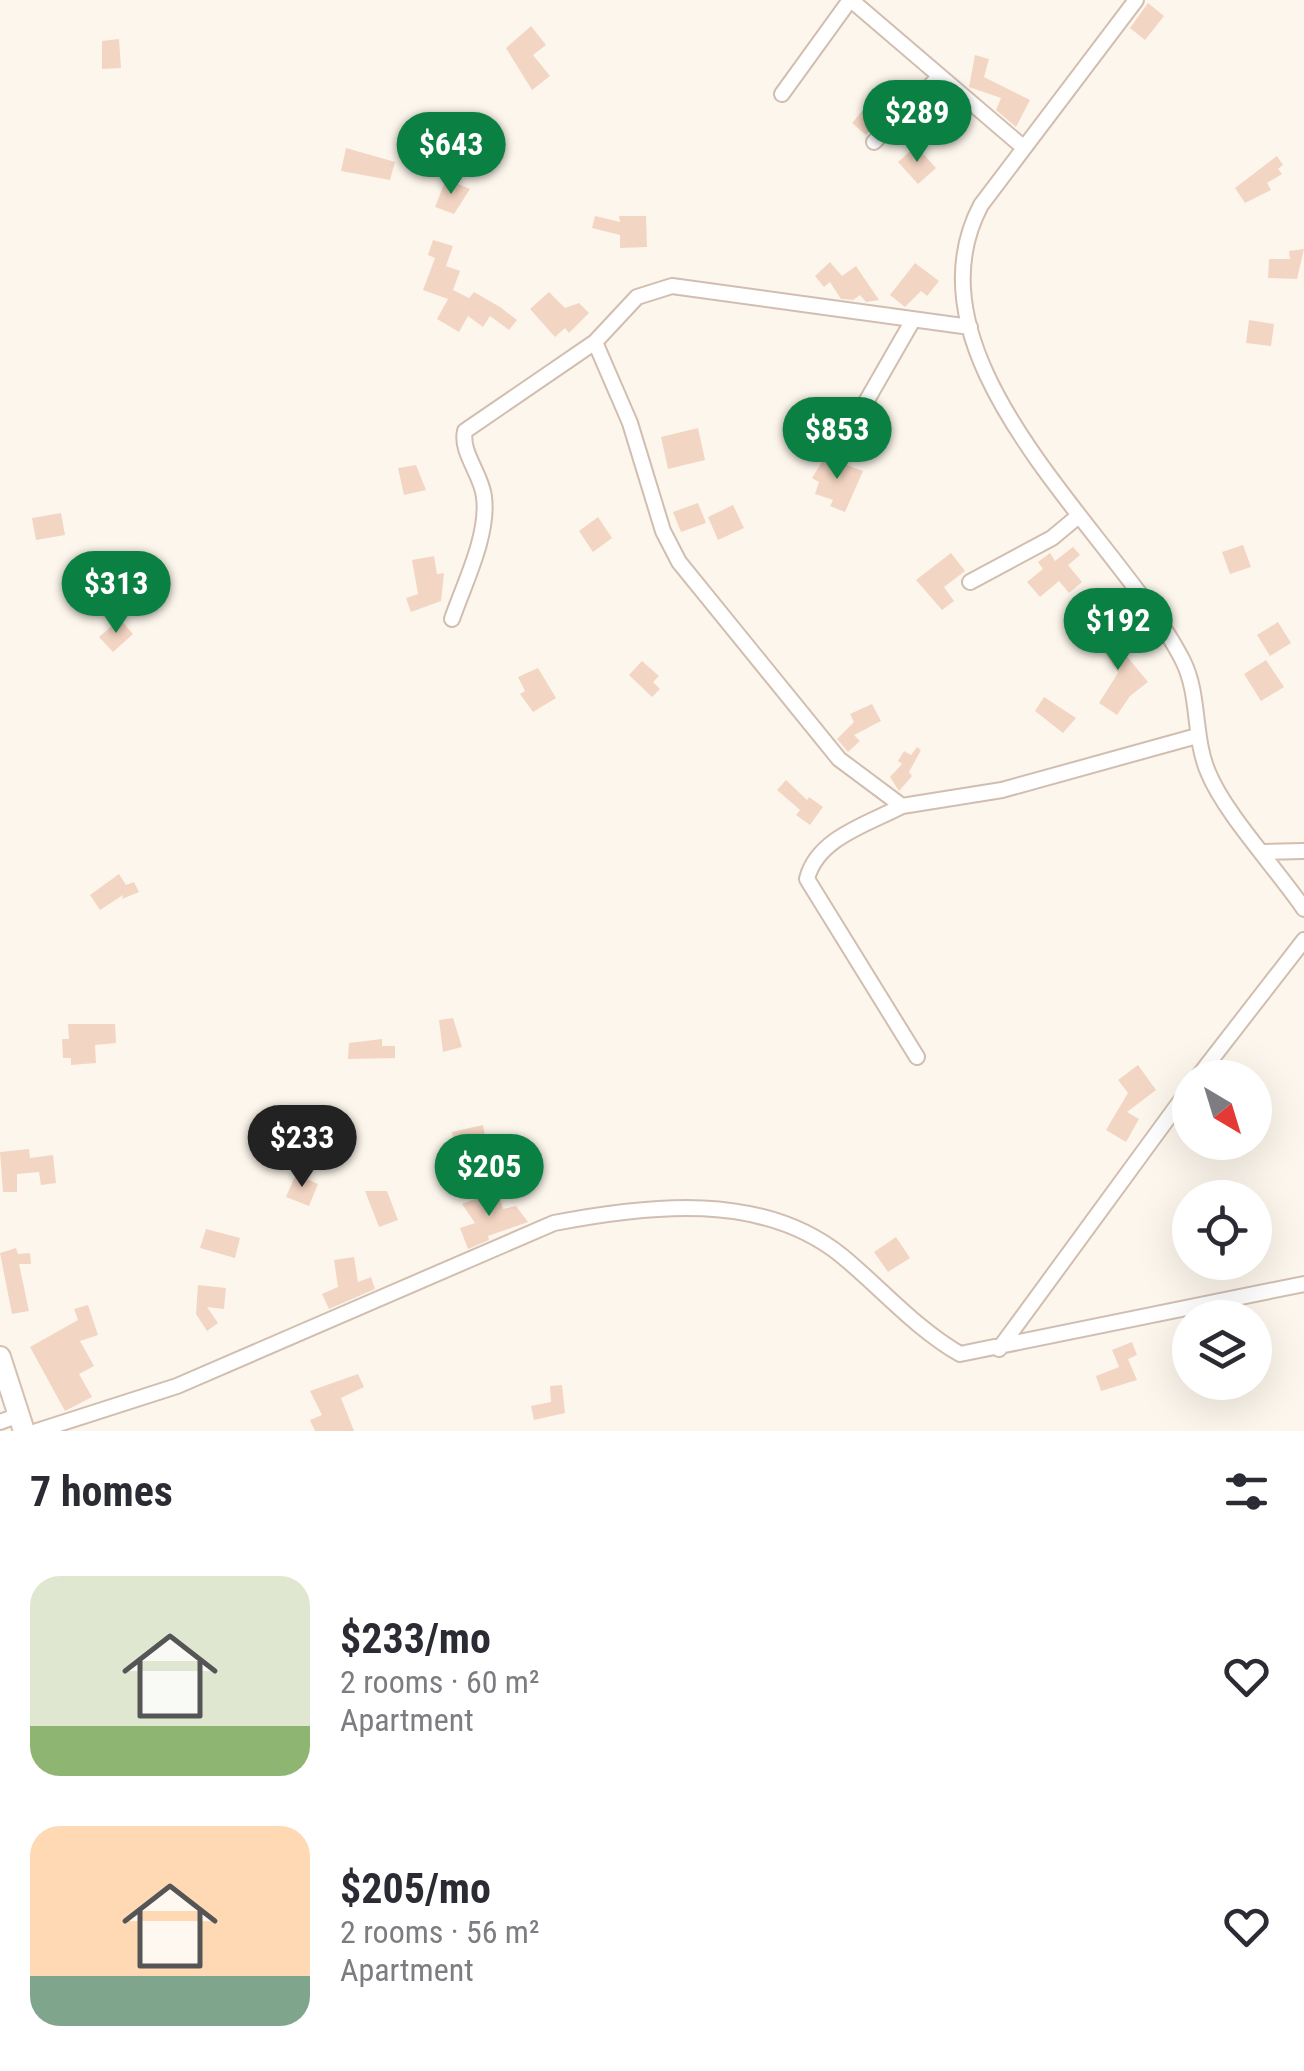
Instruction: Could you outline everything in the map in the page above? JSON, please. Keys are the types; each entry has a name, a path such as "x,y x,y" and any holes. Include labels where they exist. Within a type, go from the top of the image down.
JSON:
{"street":[{"path":"782,94 851,0 1023,148"},
{"path":"1136,0 1023,148 969,228 964,295 970,327 1027,448 1076,518 1152,610 1183,661 1197,736 1210,778 1304,909"},
{"path":"874,142 938,78"},
{"path":"452,619 484,520 484,497 464,442 465,430 595,342 637,297 672,286 970,327"},
{"path":"851,428 913,320"},
{"path":"595,342 630,423 663,531 679,562 839,759 902,806"},
{"path":"970,582 1052,538 1076,518"},
{"path":"917,1057 807,879 811,862 825,846 902,806 1002,790 1197,736"},
{"path":"1265,852 1304,851"},
{"path":"1211,1060 1304,940"},
{"path":"999,1350 1172,1113"},
{"path":"37,1431 176,1386 554,1223 611,1212 673,1208 729,1211 799,1228 840,1254 945,1346 960,1354 999,1350 1304,1284"},
{"path":"0,1357 14,1423"}],"building":[{"path":"1148,3 1164,16 1145,40 1130,28"},
{"path":"531,26 546,45 533,55 550,76 532,90 506,48"},
{"path":"119,39 121,68 102,69 102,41"},
{"path":"975,55 989,59 984,77 1030,100 1016,127 996,110 1001,98 969,87"},
{"path":"870,102 886,115 866,135 852,123"},
{"path":"430,134 457,143 451,160 424,151"},
{"path":"916,146 936,168 918,184 898,162"},
{"path":"346,148 395,162 390,180 341,171"},
{"path":"1277,156 1283,165 1278,169 1282,174 1267,183 1271,190 1245,203 1235,188"},
{"path":"446,179 470,189 454,214 435,207"},
{"path":"595,216 620,222 619,216 646,216 647,247 620,248 620,235 592,228"},
{"path":"433,240 453,246 446,266 460,271 453,290 469,298 474,292 500,307 517,320 509,330 490,316 483,327 468,316 459,332 437,319 448,299 423,290 435,258 428,255"},
{"path":"1304,249 1297,279 1268,278 1269,259 1290,259 1289,251"},
{"path":"830,262 842,276 856,266 879,300 866,302 860,295 853,300 841,299 830,282 824,287 815,276"},
{"path":"915,263 939,281 927,296 921,291 905,307 890,295"},
{"path":"549,292 565,308 579,303 589,313 569,333 565,328 555,337 530,309"},
{"path":"1249,320 1274,324 1271,346 1246,343"},
{"path":"698,428 705,460 668,469 661,437"},
{"path":"825,457 863,471 845,512 830,506 833,500 815,494 819,482 812,478"},
{"path":"416,465 426,490 404,495 398,468"},
{"path":"698,503 706,523 681,532 673,512"},
{"path":"733,505 744,528 718,540 708,517"},
{"path":"61,513 65,535 36,540 32,518"},
{"path":"598,517 612,538 593,552 579,531"},
{"path":"1243,545 1251,567 1230,574 1222,552"},
{"path":"1073,547 1080,555 1068,565 1082,582 1069,593 1059,581 1040,597 1027,582 1043,569 1038,562 1050,553 1055,561"},
{"path":"951,553 965,571 944,587 954,601 942,610 916,580"},
{"path":"434,556 437,574 444,573 441,601 411,612 406,598 418,594 412,560"},
{"path":"120,619 133,634 113,652 99,637"},
{"path":"1278,622 1291,643 1270,656 1257,635"},
{"path":"1101,625 1148,682 1130,696 1117,715 1099,703 1118,673 1091,632"},
{"path":"1266,660 1284,687 1261,701 1244,674"},
{"path":"642,661 659,676 653,682 660,689 652,697 629,675"},
{"path":"538,668 556,698 533,712 520,694 525,691 518,677"},
{"path":"1044,697 1076,718 1063,733 1035,711"},
{"path":"872,704 881,721 854,735 860,741 848,752 837,739 854,722 850,714"},
{"path":"917,747 921,750 909,772 912,776 899,791 890,777 902,764 898,761 904,751 911,755"},
{"path":"786,780 807,800 809,797 823,807 810,825 796,815 800,810 777,790"},
{"path":"119,874 126,885 134,882 139,892 122,899 123,895 100,910 90,895"},
{"path":"453,1018 462,1047 443,1052 439,1020"},
{"path":"68,1024 115,1024 116,1043 95,1045 96,1063 71,1065 71,1058 63,1058 62,1039 69,1039"},
{"path":"382,1039 382,1046 395,1046 395,1058 348,1059 349,1043"},
{"path":"1138,1065 1156,1090 1127,1112 1139,1119 1126,1142 1106,1130 1128,1093 1118,1080"},
{"path":"483,1125 486,1141 455,1148 452,1132"},
{"path":"29,1149 30,1158 53,1155 56,1183 41,1185 39,1172 17,1174 17,1192 3,1192 0,1152"},
{"path":"296,1174 318,1184 309,1206 286,1197"},
{"path":"497,1190 503,1209 516,1206 528,1222 488,1236 489,1240 468,1249 460,1228 475,1223 462,1204"},
{"path":"365,1191 387,1191 398,1220 379,1227"},
{"path":"206,1229 240,1238 235,1258 200,1248"},
{"path":"896,1237 910,1258 888,1272 874,1252"},
{"path":"16,1248 18,1254 30,1253 31,1264 19,1264 29,1311 12,1314 0,1253"},
{"path":"354,1257 358,1282 371,1277 375,1289 329,1309 322,1294 338,1287 334,1260"},
{"path":"198,1285 226,1288 224,1309 207,1307 218,1323 207,1331 196,1314"},
{"path":"88,1305 98,1335 80,1341 94,1366 79,1374 92,1397 65,1411 30,1347 78,1320 74,1309"},
{"path":"1132,1342 1137,1355 1128,1359 1137,1380 1101,1391 1096,1376 1119,1367 1112,1350"},
{"path":"358,1374 364,1387 341,1398 354,1431 315,1431 310,1420 322,1415 310,1391"},
{"path":"562,1385 565,1413 534,1420 531,1406 551,1402 550,1386"}]}
